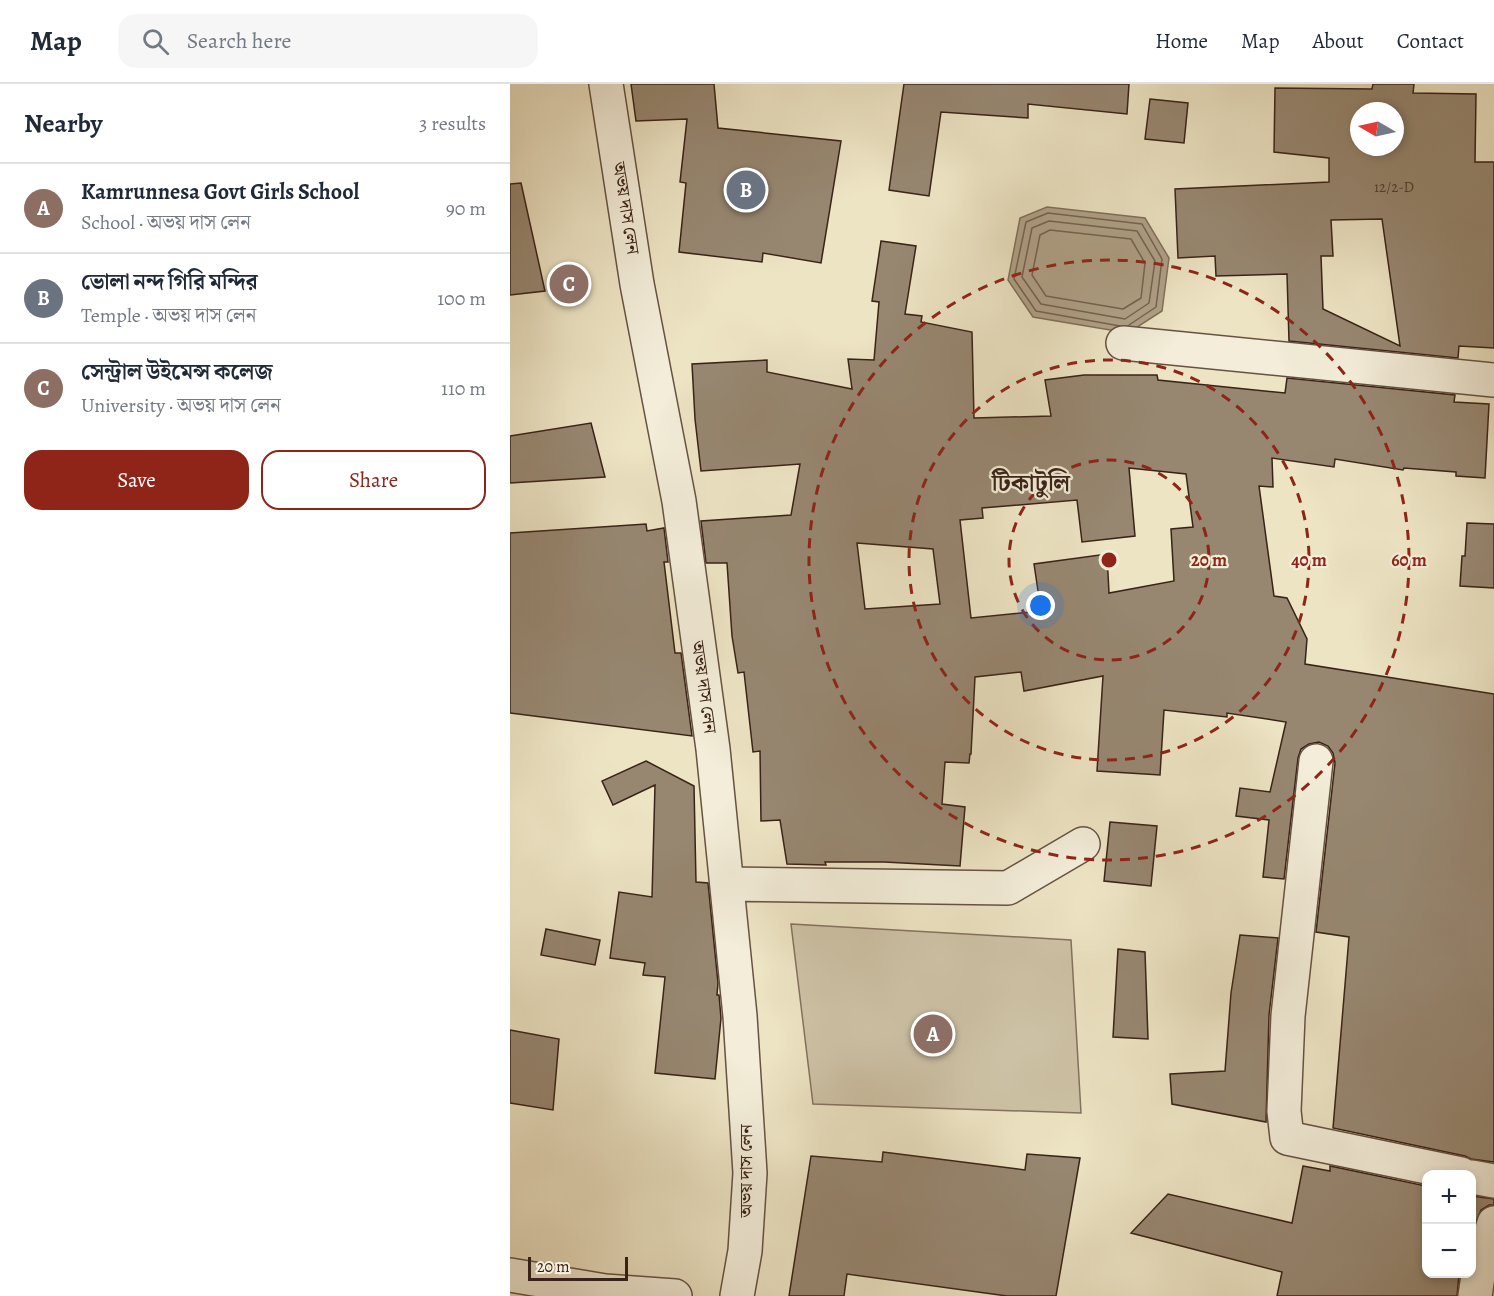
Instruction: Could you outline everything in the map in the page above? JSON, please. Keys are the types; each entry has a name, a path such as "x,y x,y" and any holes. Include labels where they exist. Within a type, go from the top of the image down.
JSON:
{"street":[{"name":"অভয় দাস লেন","path":"606,84 637,284 679,501 713,749 740,1016 750,1173 745,1251 737,1296"},
{"path":"1123,343 1494,380"},
{"path":"1316,761 1288,1016 1284,1111 1287,1138 1442,1170"},
{"path":"727,884 1008,888 1083,844"},
{"path":"1476,1178 1494,1181"},
{"path":"1475,1296 1478,1276 1494,1223"},
{"path":"510,1275 605,1291 675,1296"}],"shaded area":[{"path":"791,924 1071,940 1081,1113 813,1104"}],"water":[{"path":"1047,207 1145,218 1169,258 1162,311 1128,333 1033,317 1008,280 1020,218"}],"building":[{"path":"631,84 714,84 718,128 841,141 821,263 763,253 762,262 679,252 686,183 680,182 687,119 636,121"},
{"path":"904,84 1129,84 1127,114 1028,104 1028,118 941,112 929,196 889,190"},
{"path":"1373,84 1414,84 1413,93 1476,94 1475,162 1494,162 1494,348 1459,346 1458,358 1289,341 1287,274 1216,276 1215,256 1178,258 1175,189 1329,182 1329,158 1274,152 1275,88 1372,89","holes":["1382,219 1400,346 1323,309 1321,256 1333,256 1331,220"]},
{"path":"1150,99 1188,103 1184,143 1145,139"},
{"path":"521,183 545,291 510,295 510,184"},
{"path":"881,241 916,246 905,314 922,316 921,322 972,332 974,418 1051,416 1045,380 1084,375 1157,375 1158,380 1285,393 1287,378 1455,395 1454,402 1489,404 1485,478 1456,476 1456,472 1404,468 1403,470 1335,459 1334,467 1272,458 1273,487 1259,486 1274,596 1287,598 1307,639 1305,664 1494,694 1494,1162 1471,1159 1333,1128 1349,937 1316,932 1335,763 1333,753 1328,746 1319,742 1301,749 1298,758 1284,879 1263,877 1269,820 1236,816 1240,788 1270,792 1286,722 1227,713 1227,717 1164,710 1160,775 1097,771 1103,676 1024,691 1021,672 975,677 969,763 945,762 942,804 965,807 960,866 884,862 825,862 826,865 787,864 780,820 761,821 760,751 753,752 744,672 738,673 732,636 727,563 706,563 701,521 791,515 800,464 701,471 692,364 767,360 767,372 852,389 848,359 874,360 879,302 872,301","holes":["1129,468 1186,474 1193,527 1171,529 1174,581 1109,593 1107,554 1034,564 1041,611 971,618 960,520 983,518 982,508 1077,500 1082,542 1135,536","857,543 933,549 940,604 865,609"]},
{"path":"591,423 605,477 510,483 510,436"},
{"path":"1467,523 1494,524 1494,588 1460,586"},
{"path":"646,524 647,531 664,528 668,562 664,562 675,653 681,653 692,736 510,713 510,533"},
{"path":"646,761 694,786 696,882 708,883 721,1018 715,1079 655,1073 665,977 643,975 645,963 610,958 619,892 652,897 655,785 613,805 602,781"},
{"path":"1110,822 1157,826 1151,886 1104,881"},
{"path":"546,929 600,940 595,965 541,955"},
{"path":"1240,935 1278,938 1269,1015 1266,1122 1172,1104 1170,1074 1225,1071 1231,993"},
{"path":"1118,949 1145,952 1148,1039 1113,1037"},
{"path":"510,1030 559,1039 553,1110 510,1103"},
{"path":"883,1152 1025,1170 1027,1154 1080,1158 1056,1296 1007,1296 847,1274 844,1296 789,1296 811,1156 882,1162"},
{"path":"1303,1166 1330,1171 1330,1166 1422,1185 1422,1278 1459,1278 1457,1296 1277,1296 1282,1272 1131,1233 1168,1194 1292,1223"},
{"path":"1476,1197 1494,1199 1494,1205 1481,1210 1476,1223"}],"place":[{"name":"ভোলা নন্দ গিরি মন্দির","path":"746,190"},
{"name":"সেন্ট্রাল উইমেন্স কলেজ","path":"569,284"},
{"name":"Kamrunnesa Govt Girls School","path":"933,1034"}],"district":[{"name":"টিকাটুলি","path":"1031,483"}]}
